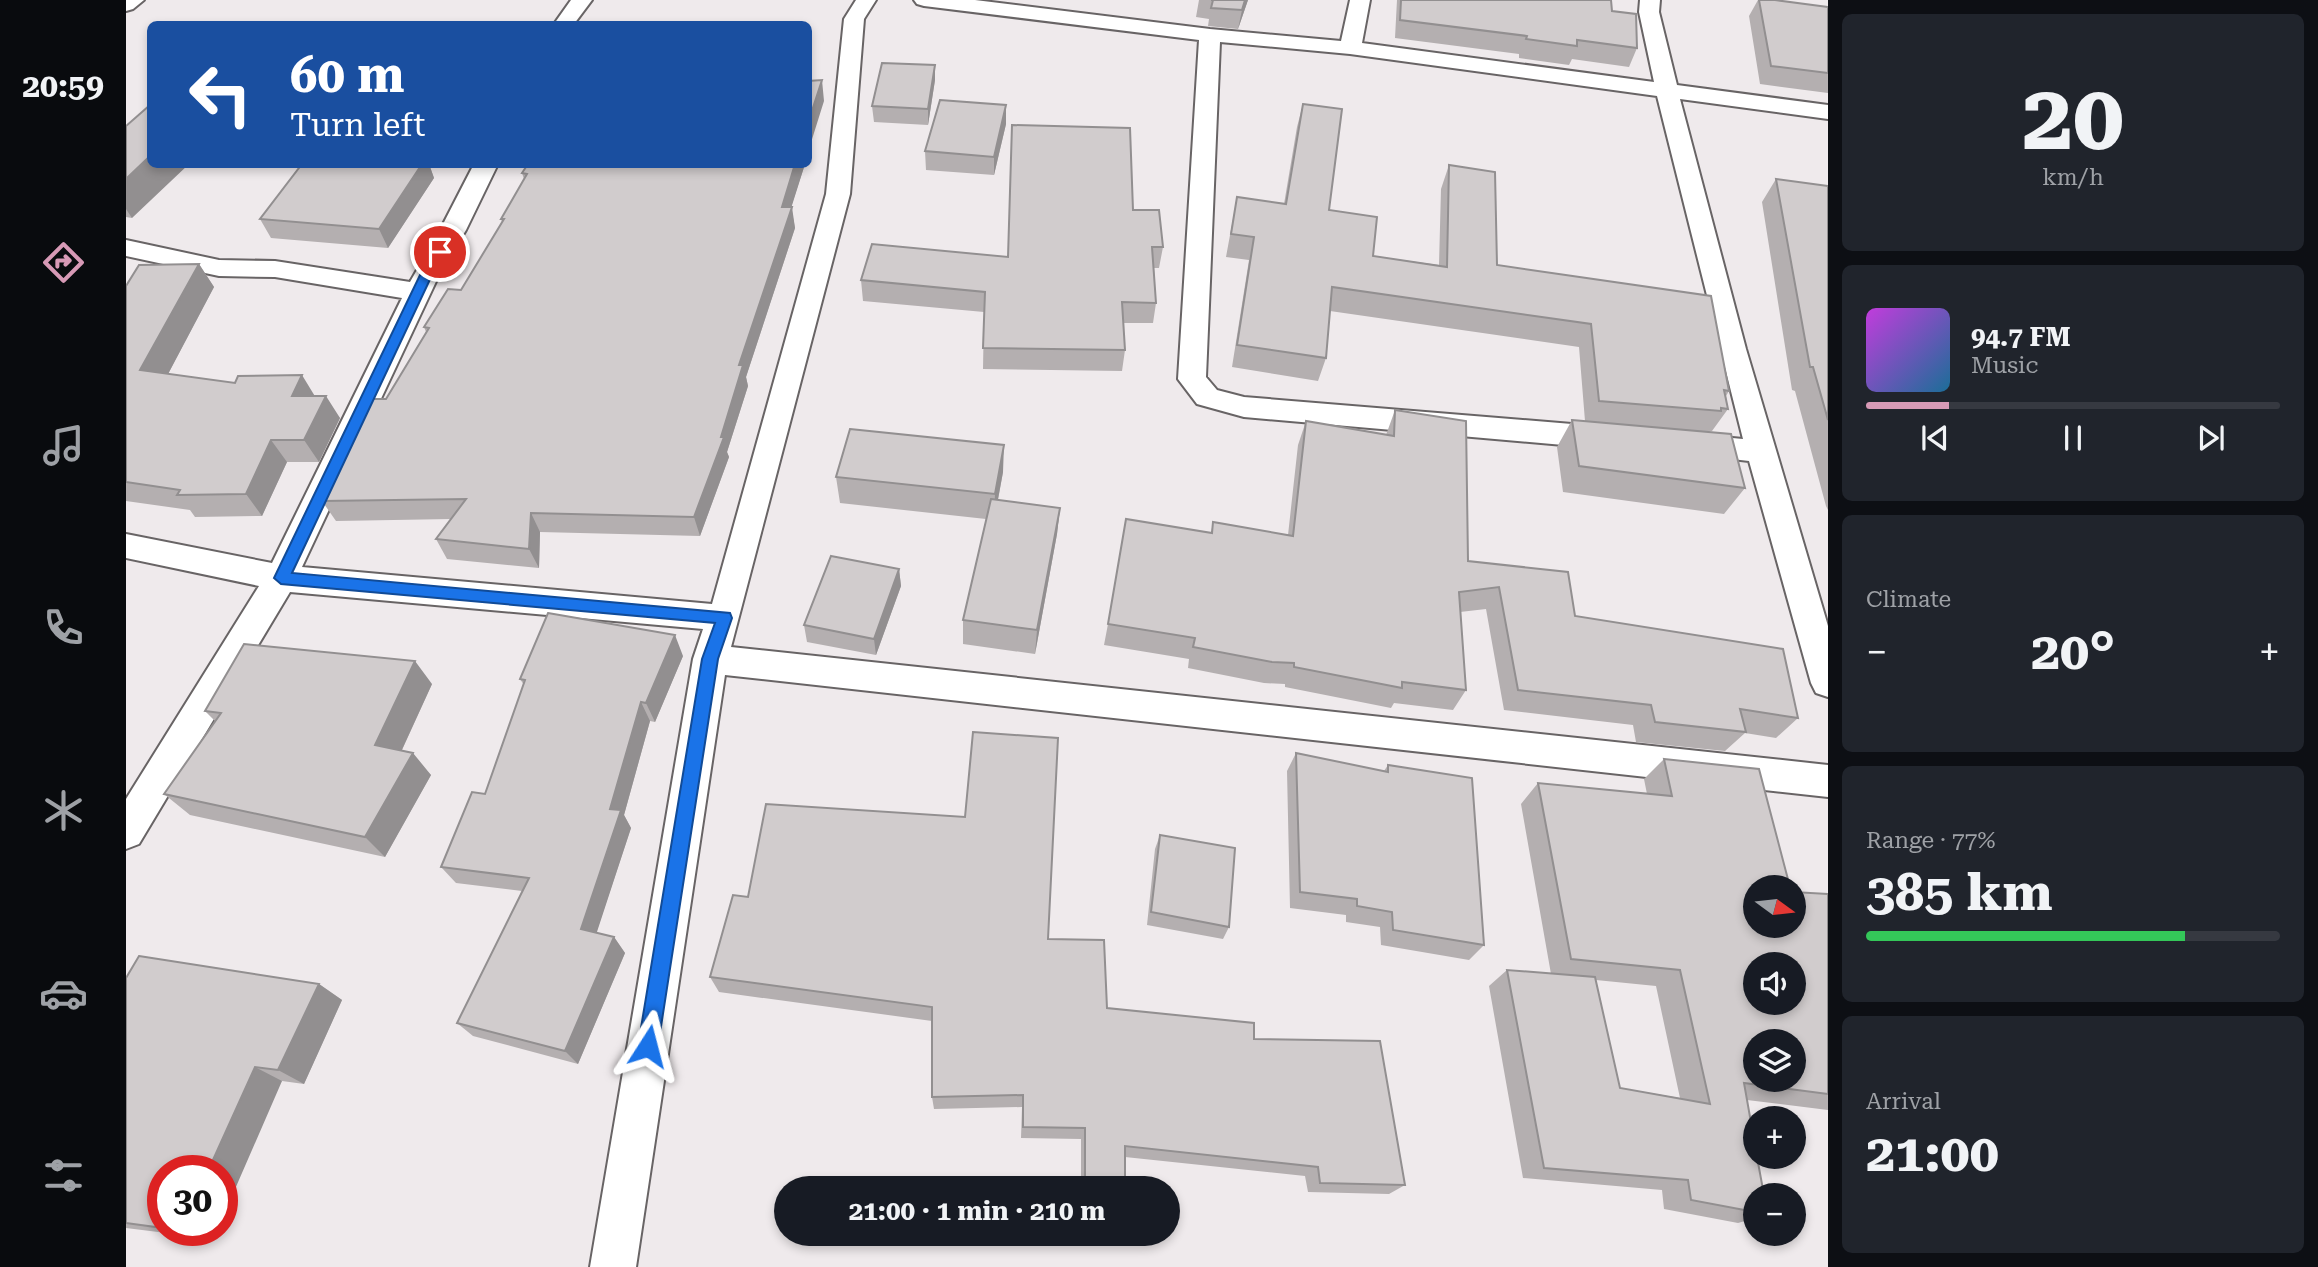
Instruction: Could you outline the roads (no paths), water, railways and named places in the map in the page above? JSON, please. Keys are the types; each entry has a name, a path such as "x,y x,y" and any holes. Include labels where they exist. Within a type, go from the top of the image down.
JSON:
{"street":[{"path":"126,5 134,0"},
{"path":"566,21 582,0"},
{"path":"613,1267 710,659 724,618 838,194 854,19 866,0"},
{"path":"924,0 1038,7 1210,35 1350,48 1828,112"},
{"path":"1350,48 1360,0"},
{"path":"1650,0 1649,12 1666,91 1760,451 1828,683"},
{"path":"1210,35 1192,379 1207,397 1244,407 1634,440"},
{"path":"126,832 281,578 418,292 484,168"},
{"path":"126,248 219,268 275,269 320,274 418,292"},
{"path":"1662,443 1760,451"},
{"path":"126,546 281,578 724,618"},
{"path":"710,659 1828,781"}]}
